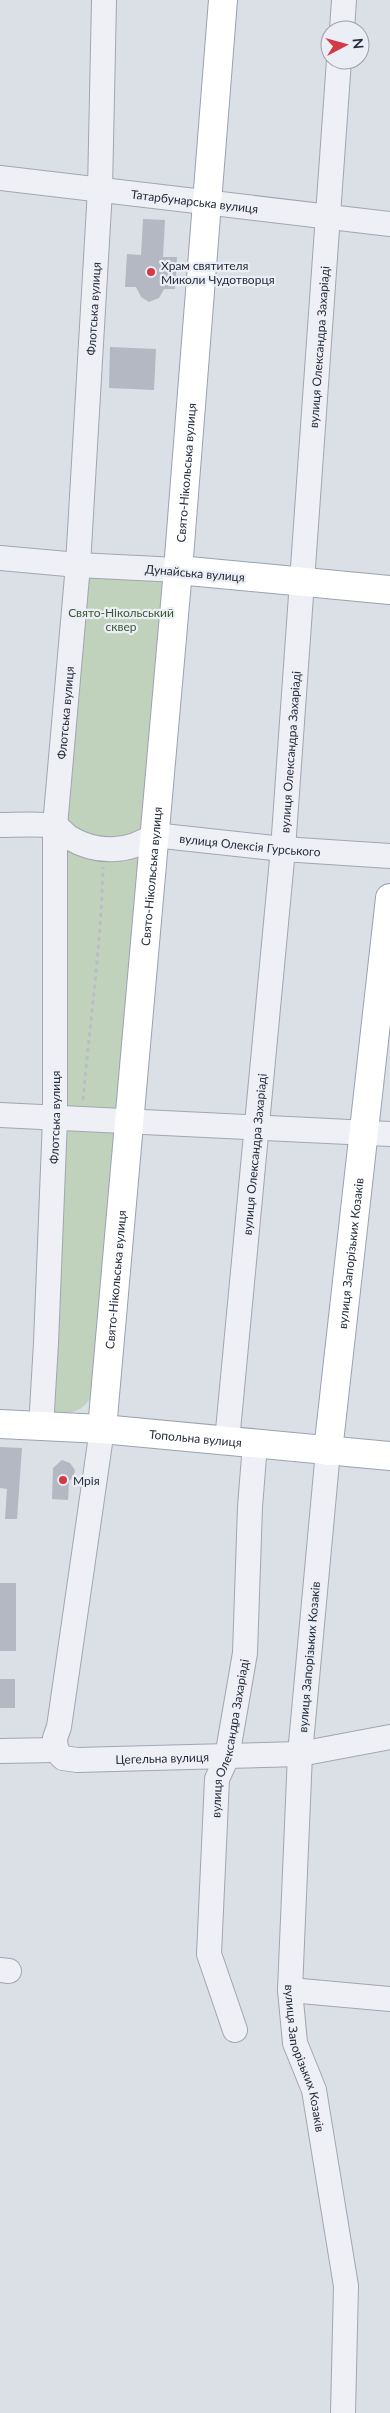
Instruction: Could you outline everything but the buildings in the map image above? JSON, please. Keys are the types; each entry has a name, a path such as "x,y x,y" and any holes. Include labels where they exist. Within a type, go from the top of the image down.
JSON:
{"main road":[{"name":"Свято-Нікольська вулиця","path":"102,1430 178,570 223,0"},
{"name":"Дунайська вулиця","path":"178,570 390,590"},
{"name":"вулиця Запорізьких Козаків","path":"328,1451 377,1133 390,898"},
{"name":"Топольна вулиця","path":"0,1424 102,1430 390,1456"}],"street":[{"name":"Флотська вулиця","path":"41,1427 55,1118 55,826 78,565 100,190 104,0"},
{"path":"343,20 344,0"},
{"name":"вулиця Олександра Захаріаді","path":"227,1441 255,1127 283,849 338,70"},
{"name":"Татарбунарська вулиця","path":"0,178 390,224"},
{"name":"Дунайська вулиця","path":"0,558 78,565 178,570"},
{"path":"0,825 55,826 87,846 104,849 127,848 144,842 154,835"},
{"name":"вулиця Олексія Гурського","path":"154,835 283,849 390,856"},
{"path":"0,1115 377,1133"},
{"name":"Свято-Нікольська вулиця","path":"56,1750 55,1738 59,1727 102,1430"},
{"name":"вулиця Олександра Захаріаді","path":"235,2030 209,1954 217,1779 227,1757 245,1653 250,1507 255,1444"},
{"name":"вулиця Запорізьких Козаків","path":"328,1451 300,1754 290,1990 294,2043 314,2090 346,2286 343,2413"},
{"name":"Цегельна вулиця","path":"56,1750 63,1758 77,1760 227,1757 300,1754 390,1737"},
{"path":"0,1751 56,1750"},
{"path":"290,1990 390,1999"}],"path":[{"path":"82,1120 92,1001 100,944 104,849"}],"green space":[{"name":"Свято-Нікольський сквер","path":"86,575 163,581 166,591 100,1382 90,1399 80,1409 68,1413 48,1415 63,817"}],"place":[{"name":"Храм святителя Миколи Чудотворця","path":"151,272"},
{"name":"Мрія","path":"63,1480"}]}
